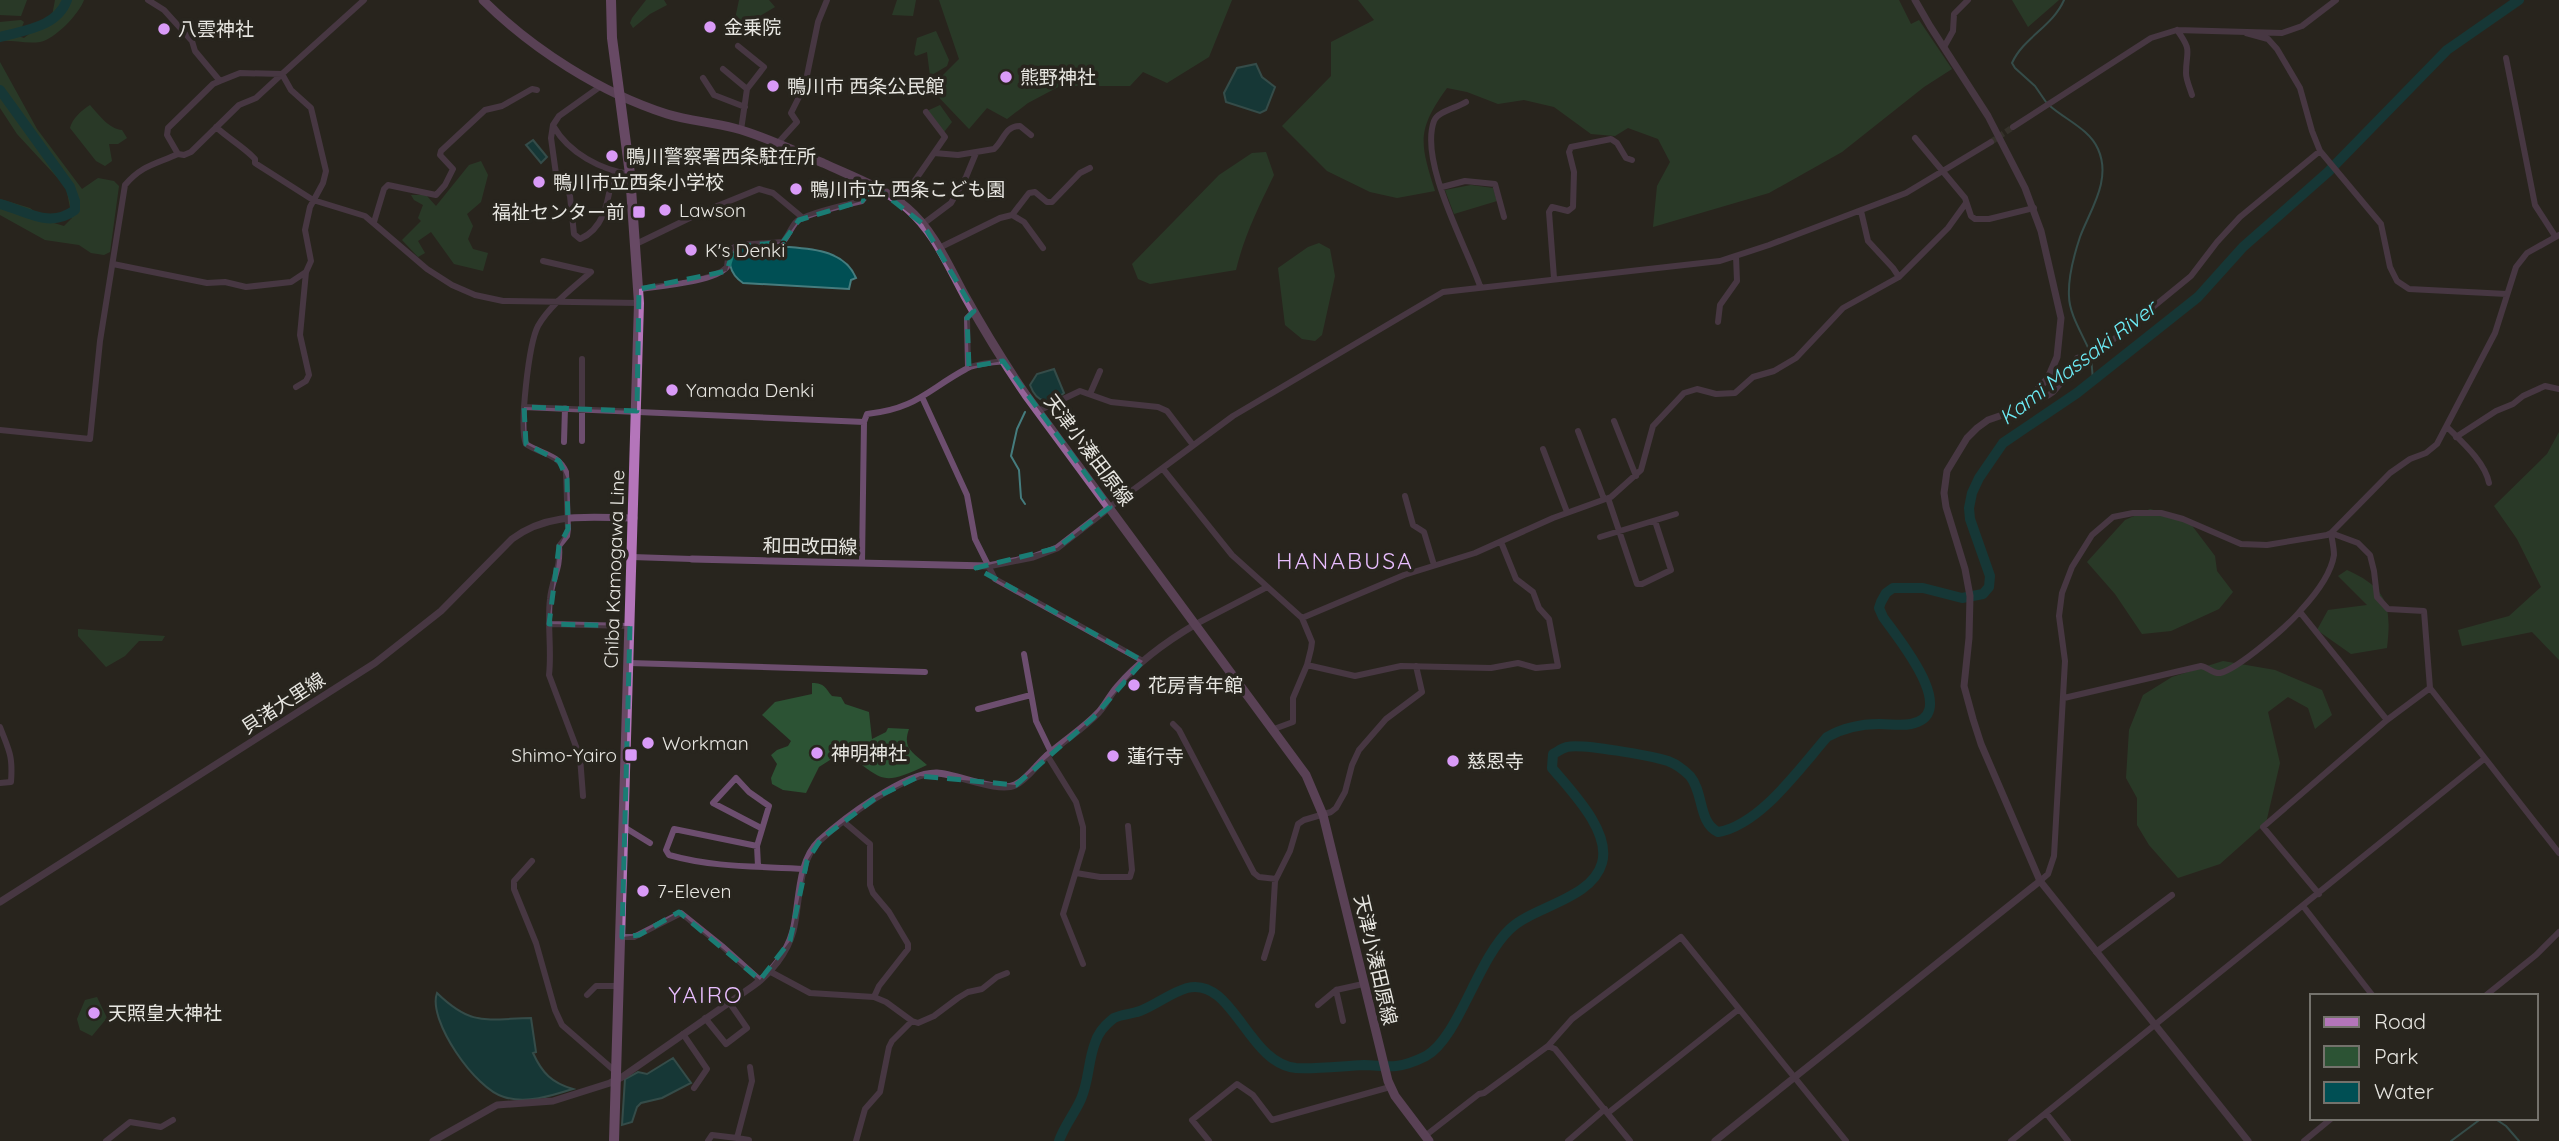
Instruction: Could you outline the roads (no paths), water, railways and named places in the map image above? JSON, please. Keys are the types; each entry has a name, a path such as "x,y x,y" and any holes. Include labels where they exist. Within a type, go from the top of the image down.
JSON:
{"main road":[{"name":"天津小湊田原線","path":"484,0 499,16 566,66 601,86 672,116 741,130 777,144 874,186 900,202 923,224 1003,361 1306,775 1323,815 1390,1087 1427,1139"},
{"name":"Chiba Kamogawa Line","path":"611,0 619,94 630,174 639,289 616,1139"}],"street":[{"path":"148,0 164,10 192,41 195,51 220,81"},
{"path":"0,430 90,439 100,341 125,185 155,161 178,153 184,155 191,152 239,105 256,98 364,0"},
{"path":"777,144 797,122 791,113 806,85 818,22 827,0"},
{"path":"1915,0 2014,162 2034,208 2061,318 2057,357 2048,378 2014,411 1988,420 1977,428 1967,438 1947,471 1944,494 1946,507 1965,569 1970,596 1964,686 1980,744 2040,881 2248,1141"},
{"path":"1944,47 1953,31 1954,14 1968,0"},
{"path":"2013,127 2151,38 2177,30 2246,33 2292,31 2336,0"},
{"path":"2177,30 2189,55 2186,76 2192,95"},
{"path":"2246,33 2268,39 2277,49 2300,88 2320,151 2381,224 2390,267 2397,281 2409,289 2507,294"},
{"path":"738,46 764,67 747,89 741,130"},
{"path":"2331,533 2390,473 2437,444 2495,333 2516,267 2526,253 2557,235 2535,205 2506,58"},
{"path":"723,69 747,89"},
{"path":"178,153 167,135 168,128 213,84 240,73 282,74"},
{"path":"282,74 291,90 307,102 314,114 326,171 323,183 313,200 305,230 311,255 306,272 300,335 309,375 306,381 296,387"},
{"path":"703,78 715,95 745,107"},
{"path":"601,86 554,120 551,138 556,174 567,187 574,234 580,239 603,218 613,172"},
{"path":"374,222 384,189 388,185 436,195 453,169 440,155 441,151 485,110 502,106 531,89 537,90"},
{"path":"1466,102 1440,114 1434,120 1431,151 1452,219 1480,286"},
{"path":"900,202 945,137 926,111"},
{"path":"553,125 566,142 601,168 630,174"},
{"path":"934,153 976,153 994,149 1008,129 1014,126 1020,126 1031,135"},
{"path":"216,127 236,146 244,147 255,159 255,163 313,200 365,216 427,269 463,290 503,301 639,303"},
{"path":"1915,138 1965,198 1971,216 1980,221 2034,208"},
{"path":"1554,278 1549,212 1552,207 1568,211 1573,207 1574,172 1569,152 1571,147 1611,139 1618,143 1626,159 1632,160"},
{"path":"1110,508 1233,416 1443,292 1720,261 1906,193 1991,142"},
{"path":"2026,402 2039,400 2056,392 2077,358 2103,348 2191,276 2240,217 2320,151"},
{"path":"923,224 951,203 976,153"},
{"path":"939,248 1000,218 1012,215 1029,193 1035,192 1047,202 1052,202 1080,173 1090,168"},
{"path":"1442,187 1465,181 1495,184 1504,217"},
{"path":"639,289 687,282 725,271 729,250 734,247 747,243 783,242 796,223 803,218 815,216 838,205 862,201 874,186"},
{"path":"636,244 700,213 760,189 773,194 803,218"},
{"path":"1302,618 1404,575 1501,542 1567,512 1606,498 1642,470 1653,426 1684,393 1697,389 1716,394 1735,393 1753,377 1774,371 1796,358 1843,309 1899,277 1948,228 1966,203"},
{"path":"1861,211 1868,241 1899,277"},
{"path":"1012,215 1024,222 1043,248"},
{"path":"1718,322 1720,305 1737,281 1737,256"},
{"path":"543,261 591,272 558,303 537,329 524,407 526,444 549,453 564,465 566,471 569,518 567,536 559,546 559,568 551,593 549,676 580,757 583,796"},
{"path":"113,264 207,283 225,282 246,286 291,282 306,272"},
{"path":"968,367 967,318 974,311"},
{"path":"582,359 582,441"},
{"path":"862,563 864,422 867,414 890,411 910,404 968,367 1003,361"},
{"path":"1090,394 1100,371"},
{"path":"2456,437 2523,396 2545,386 2559,389"},
{"path":"1038,411 1080,391 1111,402 1158,407 1167,411 1193,445"},
{"path":"922,397 967,495 975,539 995,579 1143,661"},
{"path":"524,407 864,422"},
{"path":"564,442 565,408"},
{"path":"1614,421 1636,476"},
{"path":"2447,428 2484,470 2489,483"},
{"path":"1578,431 1620,533 1637,584 1671,570 1655,521"},
{"path":"1543,449 1567,512"},
{"path":"1163,469 1232,555 1302,618 1312,642 1307,665 1293,698 1293,722 1274,729"},
{"path":"1405,496 1413,525 1424,531 1434,565"},
{"name":"和田改田線","path":"632,558 988,566 1032,557 1057,548 1110,508"},
{"path":"1715,1141 2048,874 2054,856 2064,698 2065,648 2059,615 2062,593 2072,567 2092,536 2113,517 2133,513 2161,513 2183,519 2241,544 2267,545 2331,533 2358,543 2370,555 2377,597 2388,609 2424,611 2430,688 2559,853"},
{"path":"1600,537 1676,514"},
{"name":"貝渚大里線","path":"0,902 375,663 441,611 524,530 551,519 634,518"},
{"path":"2064,698 2201,666 2206,666 2214,673 2222,673 2254,652 2300,612 2326,574 2334,555 2331,533"},
{"path":"1307,665 1354,676 1401,666 1491,668 1518,663 1536,668 1558,666 1549,618 1539,608 1534,592 1516,579 1501,542"},
{"path":"433,1141 497,1105 553,1101 617,1076 682,1034 760,980 783,953 792,934 809,855 816,844 844,822 894,787 919,776 937,774 1002,787 1013,786 1100,711 1118,686 1143,661 1196,624 1267,587"},
{"path":"2300,612 2387,720"},
{"path":"549,624 630,626"},
{"path":"1024,654 1036,721 1082,818 1084,842 1063,914 1083,964"},
{"path":"629,663 925,672"},
{"path":"1264,958 1272,932 1276,878 1290,851 1298,824 1336,808 1345,792 1359,750 1376,728 1422,692 1416,666"},
{"path":"2319,894 2263,827 2387,720 2430,688"},
{"path":"978,709 1031,695"},
{"path":"1173,724 1179,730 1254,873 1259,877 1276,878"},
{"path":"0,727 4,746 11,752 11,782 0,783"},
{"path":"2011,1141 2484,759"},
{"path":"758,866 757,846 769,806 749,792 736,778 713,803 761,828"},
{"path":"844,822 870,844 870,885 908,944 908,949 879,986 874,997"},
{"path":"1076,873 1100,877 1130,877 1132,870 1128,826"},
{"path":"624,827 650,843"},
{"path":"757,846 674,830 666,850 669,855 701,863 733,867 805,869"},
{"path":"532,861 517,876 514,889 537,943 555,1010 562,1026 617,1076"},
{"path":"2096,952 2172,895"},
{"path":"2303,906 2371,994"},
{"path":"622,937 634,937 681,913 760,980"},
{"path":"2487,994 2536,955 2559,932"},
{"path":"1427,1139 1479,1094 1548,1046 1572,1019 1681,937 1846,1141"},
{"path":"769,971 810,993 874,997 886,1002 912,1021 924,1022 968,992 982,989 1007,973"},
{"path":"1318,1005 1336,990 1363,984"},
{"path":"587,995 596,985 620,986"},
{"path":"1336,990 1343,1021"},
{"path":"705,1018 726,1044 747,1028 729,1002"},
{"path":"1568,1141 1739,1009"},
{"path":"856,1141 865,1109 880,1092 892,1041 912,1021"},
{"path":"682,1034 707,1069 694,1088"},
{"path":"1548,1046 1555,1049 1630,1141"},
{"path":"737,1138 752,1081 750,1067"},
{"path":"1209,1141 1192,1120 1237,1084 1253,1095 1272,1119 1390,1087"},
{"path":"2046,1113 2068,1141"},
{"path":"106,1141 130,1122 161,1127 173,1120"},
{"path":"2304,1141 2330,1120"},
{"path":"708,1141 712,1135 749,1140"}],"water":[{"path":"1256,64 1262,77 1275,87 1266,110 1260,113 1226,102 1224,93 1237,68"},
{"path":"533,140 547,157 541,163 526,145"},
{"path":"788,247 828,253 837,257 851,269 856,278 851,280 849,289 743,283 730,266 731,256 738,248"},
{"path":"1054,369 1064,393 1044,401 1036,396 1030,385 1037,374"},
{"path":"437,993 460,1011 480,1019 531,1018 536,1052 533,1053 540,1066 553,1080 573,1089 521,1100 493,1092 468,1068 446,1036 439,1020"},
{"path":"673,1058 691,1083 662,1098 641,1103 632,1122 622,1125 625,1079 638,1072 647,1074"}],"waterway":[{"path":"0,37 48,22 56,16 67,0"},
{"path":"2046,102 2035,86 2012,63 2023,46 2053,17 2064,0"},
{"name":"Kami Massaki River","path":"1059,1141 1081,1099 1096,1039 1103,1029 1114,1018 1140,1011 1187,988 1203,988 1217,995 1265,1052 1279,1063 1296,1068 1396,1066 1426,1056 1448,1032 1488,959 1510,929 1520,921 1575,894 1596,875 1602,863 1601,838 1595,825 1579,800 1552,768 1553,754 1561,749 1575,746 1601,748 1674,764 1690,776 1707,821 1718,832 1749,819 1764,807 1827,737 1858,726 1907,725 1925,717 1930,706 1928,691 1921,674 1879,608 1886,593 1893,588 1923,588 1962,598 1983,594 1989,587 1990,576 1970,519 1969,508 1979,478 2003,443 2077,393 2198,297 2243,247 2328,172 2447,50 2519,0"},
{"path":"0,90 70,187 75,210 56,218 47,218 0,204"},
{"path":"2050,106 2089,136 2102,161 2101,183 2078,244 2069,289 2071,310 2090,352"},
{"path":"2091,357 2093,380"},
{"path":"1025,412 1017,429 1011,456 1019,470 1021,498 1025,504"},
{"path":"2451,1141 2479,1120"},
{"path":"2497,1120 2519,1141"}],"tunnel":[{"path":"1991,142 2013,127"}],"place":[{"name":"金乗院","path":"710,27"},
{"name":"八雲神社","path":"164,29"},
{"name":"熊野神社","path":"1006,77"},
{"name":"鴨川市 西条公民館","path":"773,86"},
{"name":"鴨川警察署西条駐在所","path":"612,156"},
{"name":"鴨川市立西条小学校","path":"539,182"},
{"name":"鴨川市立 西条こども園","path":"796,189"},
{"name":"Lawson","path":"665,210"},
{"name":"福祉センター前","path":"639,212"},
{"name":"K's Denki","path":"691,250"},
{"name":"Yamada Denki","path":"672,390"},
{"name":"花房青年館","path":"1134,685"},
{"name":"Workman","path":"648,743"},
{"name":"神明神社","path":"817,753"},
{"name":"Shimo-Yairo","path":"631,755"},
{"name":"蓮行寺","path":"1113,756"},
{"name":"慈恩寺","path":"1453,761"},
{"name":"7-Eleven","path":"643,891"},
{"name":"天照皇大神社","path":"94,1013"}],"district":[{"name":"HANABUSA","path":"1345,561"},
{"name":"YAIRO","path":"706,995"}]}
